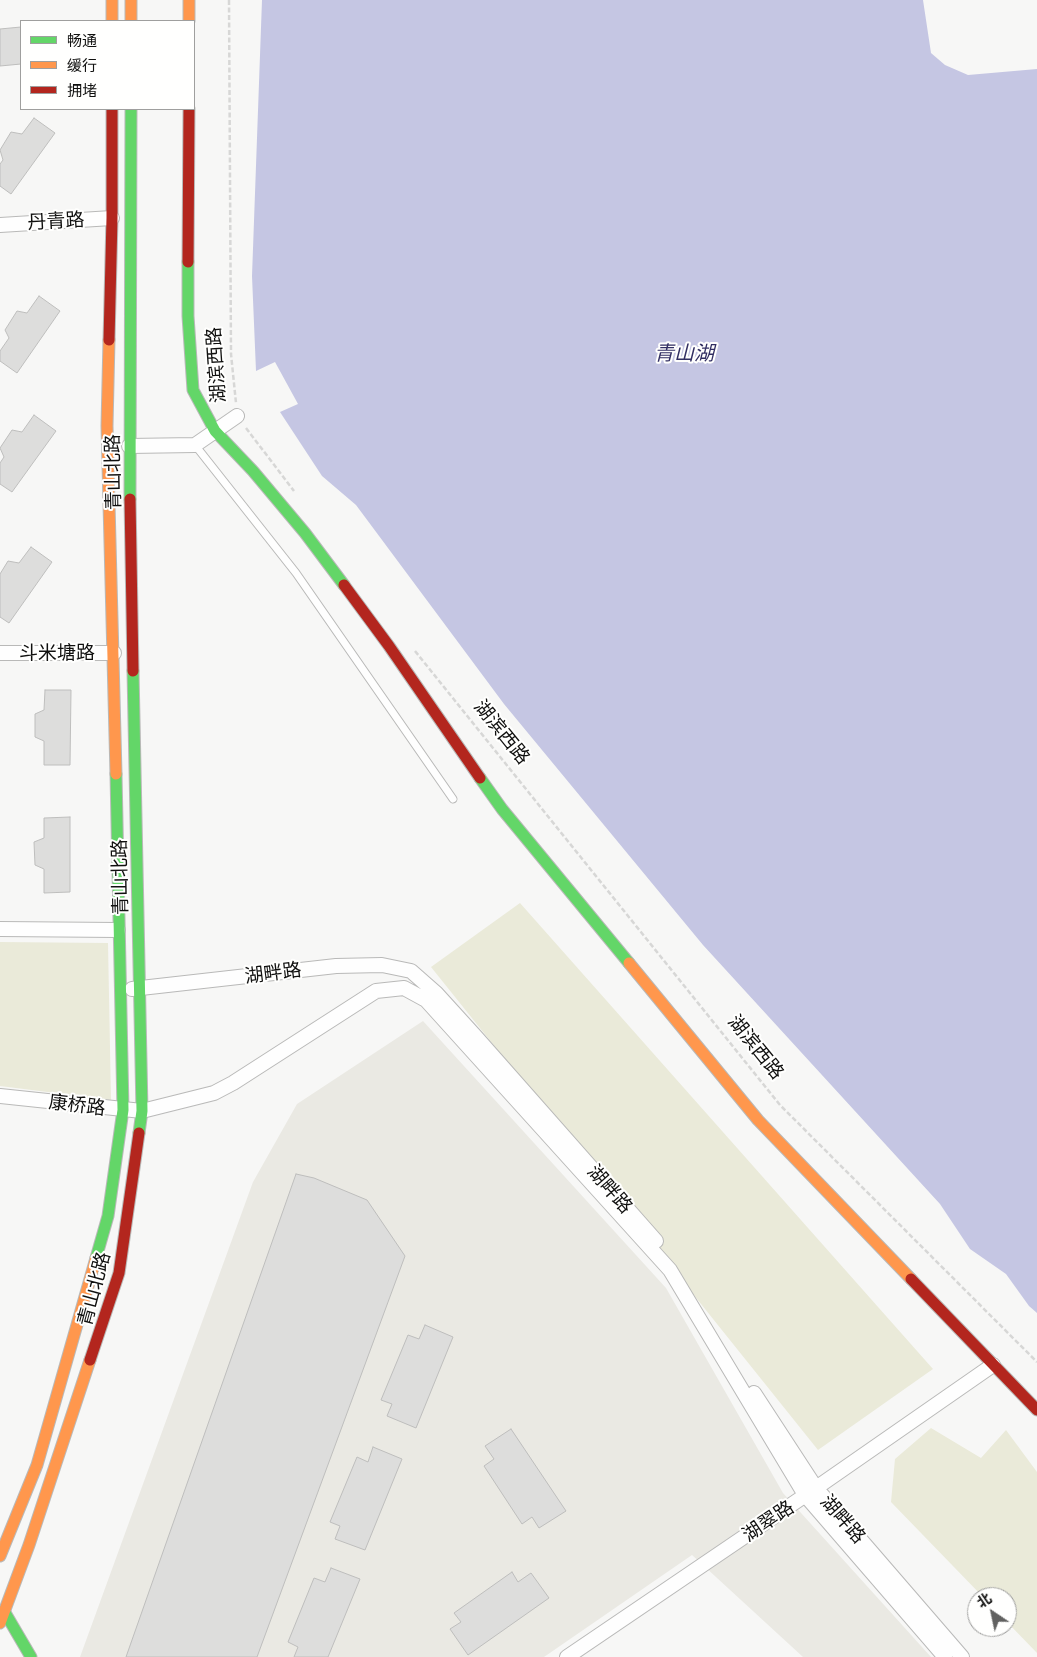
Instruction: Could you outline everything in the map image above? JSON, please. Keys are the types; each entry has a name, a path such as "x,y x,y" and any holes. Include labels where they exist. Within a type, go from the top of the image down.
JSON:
{"main road":[{"path":"112,0 112,20"},
{"path":"130,0 131,20"},
{"path":"189,0 189,20"},
{"name":"青山北路","path":"0,1556 37,1465 108,1216 123,1110 114,653 106,426 112,218 112,110"},
{"name":"青山北路","path":"0,1623 30,1545 120,1273 148,1109 140,988 130,446 131,110"},
{"name":"湖滨西路","path":"189,110 188,316 192,381 193,390 215,431 253,470 305,533 388,646 502,809 758,1120 1037,1410"},
{"path":"4,1611 31,1657"}],"street":[{"name":"丹青路","path":"0,225 112,218"},
{"path":"130,446 195,445 237,416"},
{"name":"斗米塘路","path":"0,654 114,653"},
{"path":"0,929 118,930"},
{"name":"湖畔路","path":"121,990 336,966 382,965 411,971 436,993 678,1266 811,1492 962,1657"},
{"name":"湖畔路","path":"148,1109 214,1093 233,1084 376,991 404,988 426,1000 670,1270 811,1492 945,1657"},
{"name":"康桥路","path":"0,1096 123,1110 148,1109"},
{"name":"湖翠路","path":"567,1657 811,1492 993,1365"}],"lane":[{"path":"195,445 296,573 453,799"}],"path":[{"name":"湖滨西路","path":"229,0 231,354 237,416 297,495"},
{"name":"湖滨西路","path":"411,646 780,1105 1037,1362"}],"shaded area":[{"path":"423,1021 666,1288 783,1493 931,1657 803,1657 692,1555 544,1657 80,1657 253,1182 297,1104"}],"green space":[{"path":"520,903 933,1369 818,1450 431,967"},
{"path":"0,942 108,943 111,1100 0,1086"},
{"path":"931,1428 981,1458 1006,1430 1037,1472 1037,1653 1017,1632 1017,1587 973,1587 891,1502 895,1459"}],"water":[{"name":"青山湖","path":"262,0 923,0 931,53 945,65 968,75 1037,69 1037,1313 1029,1306 1006,1274 970,1249 940,1204 703,945 504,704 356,505 322,476 280,412 298,404 275,362 256,371 252,276"}],"building":[{"path":"20,27 20,64 0,66 0,29"},
{"path":"34,118 55,133 11,194 0,186 0,164 3,160 0,150 11,132 22,134"},
{"path":"39,296 60,311 17,373 0,361 0,351 9,338 5,330 17,311 27,313"},
{"path":"34,415 56,431 12,492 0,484 0,463 4,457 0,448 12,430 22,432"},
{"path":"31,547 52,562 9,623 0,617 0,574 8,561 19,563"},
{"path":"45,690 71,690 70,765 44,765 44,741 35,737 35,714 44,710"},
{"path":"70,817 70,892 44,893 44,869 35,865 34,842 44,838 44,818"},
{"path":"296,1174 314,1178 367,1200 405,1256 257,1657 126,1657"},
{"path":"425,1325 453,1337 416,1428 387,1416 392,1404 381,1400 408,1335 419,1339"},
{"path":"511,1429 566,1511 539,1528 532,1517 522,1524 484,1466 494,1459 485,1446"},
{"path":"373,1447 402,1459 365,1550 335,1539 340,1526 330,1522 357,1457 368,1462"},
{"path":"331,1568 360,1579 328,1657 294,1657 298,1647 288,1642 314,1578 325,1582"},
{"path":"512,1572 518,1582 531,1573 549,1598 468,1655 450,1629 461,1622 454,1613"}],"traffic: fast":[{"path":"130,499 131,110"},
{"path":"188,262 188,316 193,390 215,431 253,471 305,533 344,585"},
{"path":"133,671 142,1111 139,1133"},
{"path":"96,1258 108,1216 123,1110 116,774"},
{"path":"480,778 502,809 629,963"},
{"path":"4,1611 31,1657"}],"traffic: slow":[{"path":"112,0 112,20"},
{"path":"131,0 131,20"},
{"path":"189,0 189,20"},
{"path":"109,340 107,426 116,774"},
{"path":"629,963 758,1120 911,1279"},
{"path":"0,1556 37,1465 96,1258"},
{"path":"0,1623 29,1545 90,1360"}],"traffic: jam":[{"path":"109,340 112,110"},
{"path":"188,262 189,110"},
{"path":"130,499 133,671"},
{"path":"344,585 389,646 480,778"},
{"path":"90,1360 119,1273 139,1133"},
{"path":"911,1279 1037,1410"}]}
